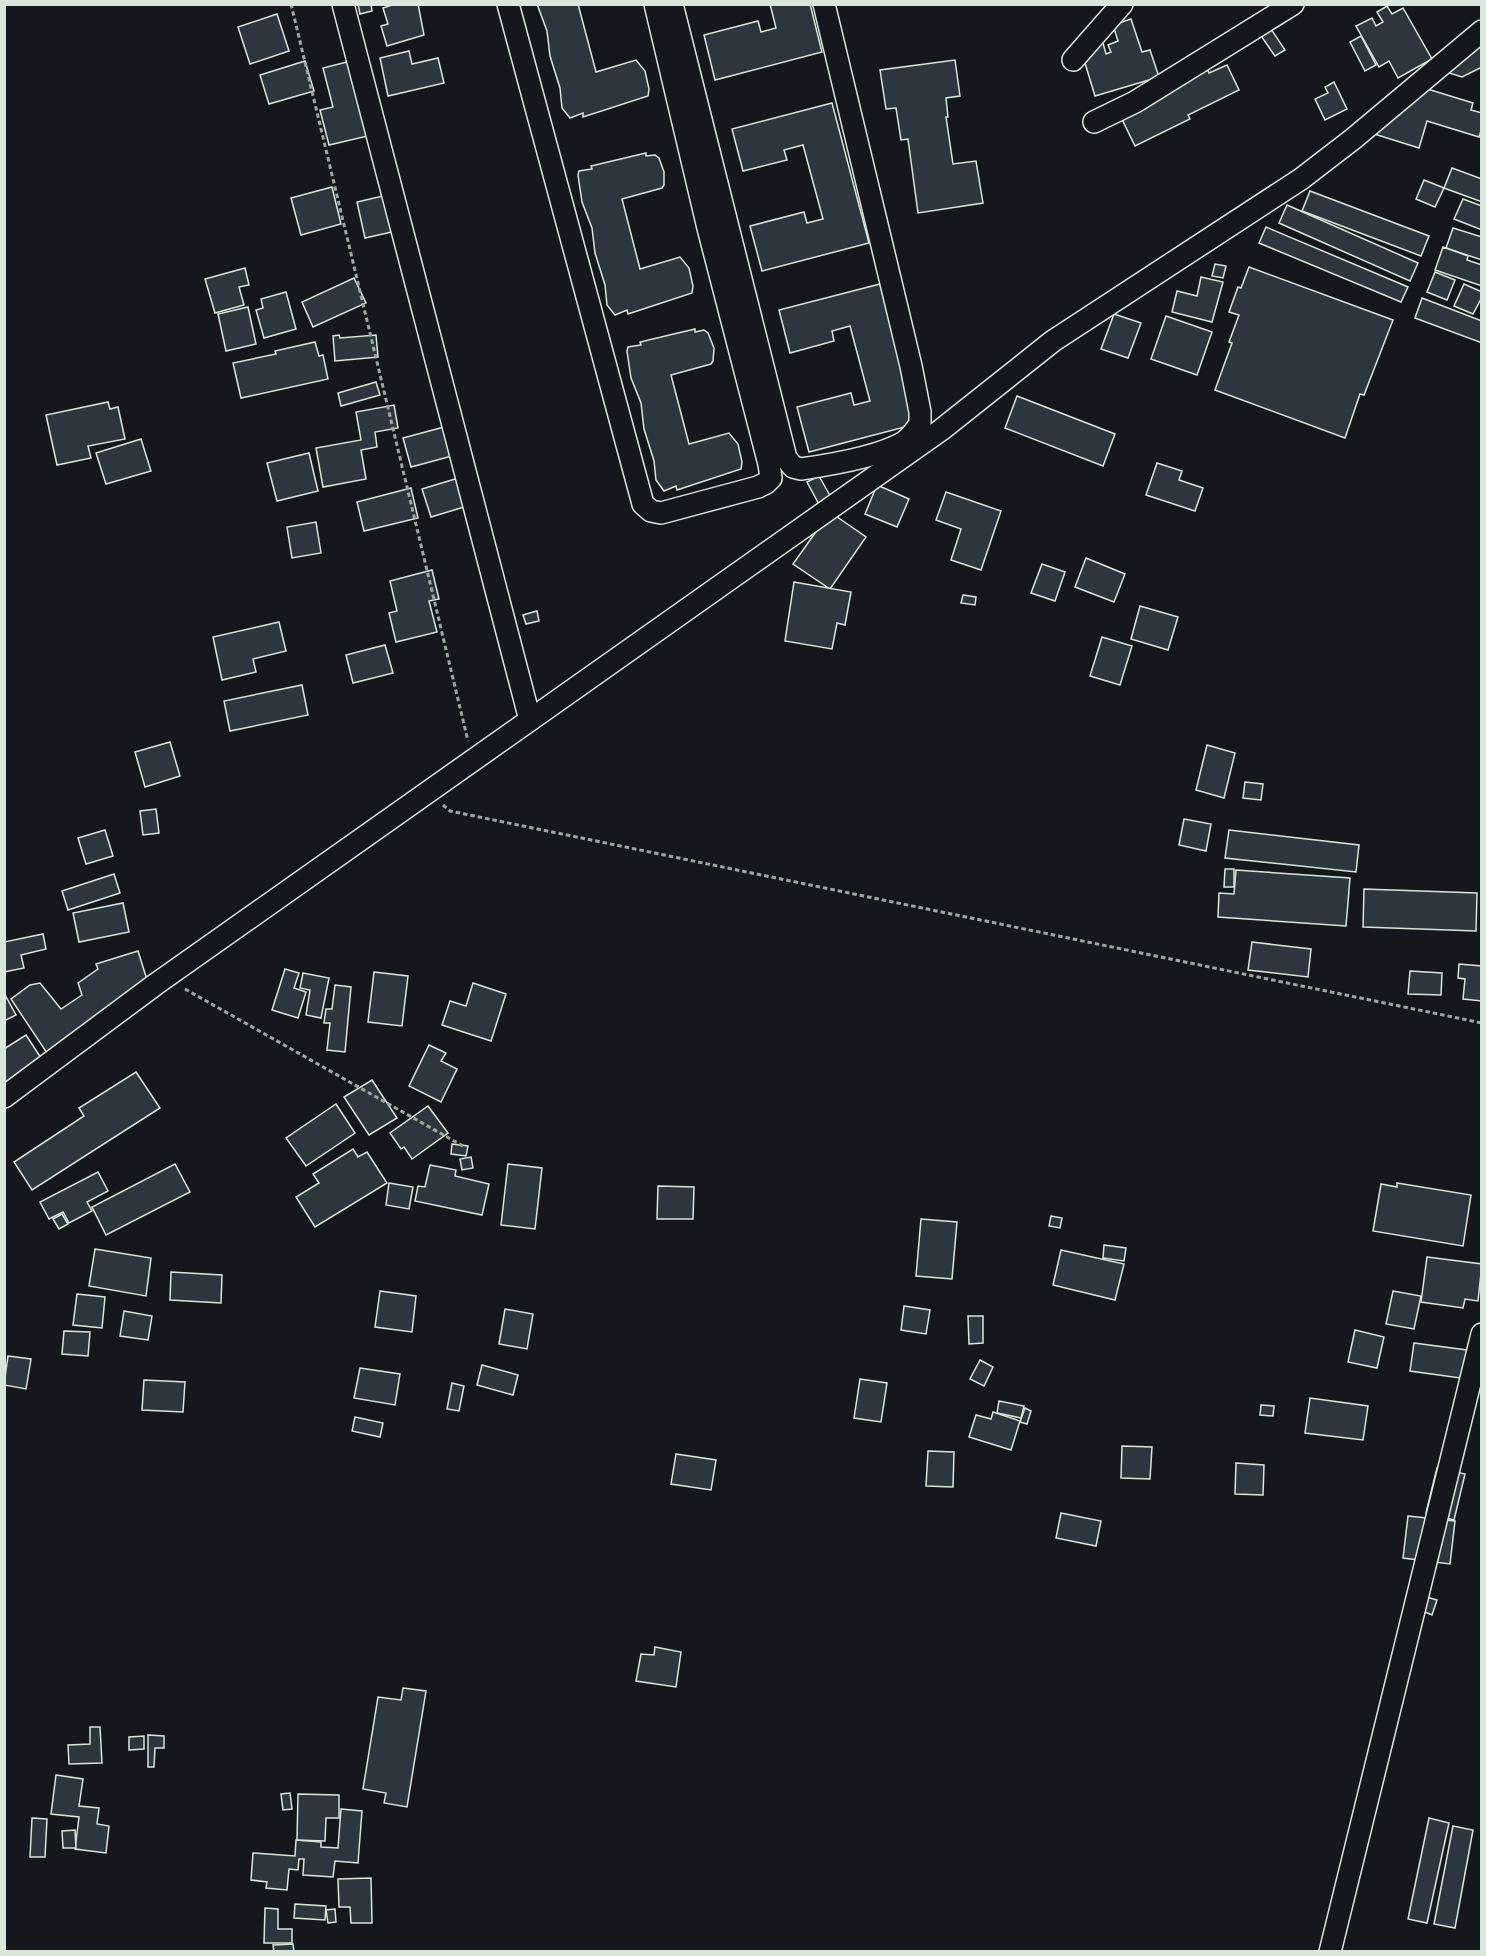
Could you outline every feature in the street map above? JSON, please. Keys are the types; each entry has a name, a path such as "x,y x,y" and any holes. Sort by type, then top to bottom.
{"street":[{"path":"343,4 530,720"},
{"path":"508,4 643,504 651,512 661,513 758,488 771,478 655,4"},
{"path":"672,4 786,458 793,467 801,469 867,455 892,447 909,438 920,424 920,412 911,366 824,4"},
{"path":"1073,60 1122,4"},
{"path":"1094,122 1135,102 1293,4"},
{"path":"4,1097 165,977 941,430 1053,341 1301,179 1353,139 1482,31"},
{"path":"1330,1952 1482,1334"}],"path":[{"path":"291,4 472,760"},
{"path":"429,792 450,811 1482,1023"},
{"path":"165,977 463,1146"}],"building":[{"path":"358,4 371,4 372,11 360,14"},
{"path":"395,4 418,4 424,35 387,46 381,26 388,24 383,8"},
{"path":"537,4 578,4 596,72 636,60 645,71 649,89 648,96 583,117 583,113 570,118 562,108 560,88 550,56 547,31"},
{"path":"770,4 810,4 822,52 715,80 704,35 758,21 761,32 776,28"},
{"path":"1387,6 1392,14 1403,8 1432,59 1398,78 1389,61 1379,67 1356,26 1372,18 1376,26 1383,22 1377,12"},
{"path":"277,14 289,51 250,64 238,27"},
{"path":"1131,19 1142,52 1150,50 1159,77 1095,96 1081,50 1103,43 1106,54 1111,52 1108,45 1118,41 1113,25"},
{"path":"1269,26 1285,50 1275,56 1259,33"},
{"path":"1361,36 1376,65 1365,71 1350,42"},
{"path":"1482,36 1482,67 1462,77 1443,71"},
{"path":"409,51 412,64 438,58 444,83 388,96 380,58"},
{"path":"367,57 372,135 329,145 320,110 333,107 323,68"},
{"path":"955,60 960,96 946,98 948,117 946,117 953,164 976,161 983,203 918,213 908,139 901,140 896,108 886,109 880,70"},
{"path":"305,61 314,91 269,104 260,75"},
{"path":"1227,65 1239,90 1188,115 1190,119 1135,146 1117,109 1206,66 1209,73"},
{"path":"1334,82 1347,109 1325,120 1315,99 1328,93 1325,87"},
{"path":"1405,82 1473,103 1471,110 1482,113 1482,128 1479,137 1427,121 1419,148 1371,133 1395,115"},
{"path":"832,103 869,243 762,271 750,226 804,212 807,223 823,219 803,145 784,150 787,160 743,171 732,129"},
{"path":"646,153 646,156 655,155 659,158 664,172 664,185 662,188 622,199 640,269 680,257 689,268 693,286 692,293 628,314 627,310 615,315 607,305 605,285 595,253 592,228 582,202 578,175 579,171 592,169 591,166"},
{"path":"1452,168 1482,179 1482,202 1444,188"},
{"path":"1424,180 1444,188 1435,207 1416,199"},
{"path":"332,187 341,224 301,235 291,198"},
{"path":"1310,191 1429,236 1421,256 1302,211"},
{"path":"396,193 405,229 365,238 357,202"},
{"path":"1463,199 1482,206 1482,230 1454,219"},
{"path":"1287,205 1418,263 1410,281 1279,223"},
{"path":"1266,227 1408,287 1401,302 1259,243"},
{"path":"1453,228 1482,237 1482,260 1446,248"},
{"path":"1443,247 1468,256 1467,260 1482,265 1482,286 1435,270"},
{"path":"1215,264 1226,266 1223,278 1212,276"},
{"path":"1249,267 1393,320 1364,395 1360,394 1345,438 1215,390 1232,343 1229,342 1239,315 1229,312 1238,287 1241,288"},
{"path":"245,268 249,285 239,287 244,305 215,313 205,279"},
{"path":"1435,272 1455,280 1447,300 1427,292"},
{"path":"1201,277 1223,282 1212,322 1172,312 1177,291 1197,296"},
{"path":"354,278 366,303 313,327 302,302"},
{"path":"880,284 916,424 809,452 797,407 851,393 854,405 870,401 850,326 832,331 834,341 790,353 779,310"},
{"path":"1464,284 1482,292 1482,297 1473,314 1454,306"},
{"path":"286,292 296,329 264,338 256,310 263,308 261,299"},
{"path":"1422,298 1482,321 1482,343 1415,318"},
{"path":"248,307 256,344 226,351 218,314"},
{"path":"1114,314 1141,323 1128,358 1101,349"},
{"path":"1166,316 1212,332 1197,375 1151,359"},
{"path":"695,329 695,332 704,330 708,333 714,348 713,361 711,364 671,375 689,444 729,433 738,444 742,462 741,469 677,490 676,486 664,491 656,480 654,461 644,429 641,403 631,378 627,351 628,347 641,345 640,342"},
{"path":"339,335 340,338 376,335 378,357 335,361 333,336"},
{"path":"315,342 319,356 323,355 328,379 241,398 233,363 276,354 275,351"},
{"path":"376,382 380,395 341,406 338,393"},
{"path":"1017,396 1115,434 1103,466 1005,428"},
{"path":"108,402 110,409 118,407 125,439 88,446 91,458 57,465 46,415"},
{"path":"394,405 398,428 375,432 377,447 361,450 366,479 323,487 316,448 361,440 356,412"},
{"path":"444,427 452,456 411,467 403,438"},
{"path":"141,439 151,471 106,484 96,453"},
{"path":"309,453 318,491 277,501 267,463"},
{"path":"1157,463 1182,471 1179,480 1203,488 1195,511 1146,495"},
{"path":"465,476 474,504 431,517 422,489"},
{"path":"819,476 833,501 821,508 807,482"},
{"path":"877,485 909,499 897,527 865,514"},
{"path":"411,488 418,518 364,531 357,502"},
{"path":"946,492 1001,511 981,570 951,560 961,529 936,520"},
{"path":"830,512 866,537 830,589 793,564"},
{"path":"316,522 321,553 292,558 287,527"},
{"path":"1086,558 1125,574 1114,602 1075,587"},
{"path":"1042,564 1065,572 1055,601 1031,593"},
{"path":"432,570 439,599 429,601 437,632 396,642 389,613 397,611 390,581"},
{"path":"794,582 851,592 845,625 837,623 832,649 785,641"},
{"path":"963,595 976,597 975,605 961,603"},
{"path":"1140,606 1178,617 1168,650 1131,639"},
{"path":"537,611 539,621 526,624 523,615"},
{"path":"279,622 286,651 253,659 256,672 222,680 213,637"},
{"path":"1102,637 1132,646 1120,685 1090,676"},
{"path":"385,645 393,673 353,683 346,655"},
{"path":"302,685 308,715 230,731 224,701"},
{"path":"170,742 180,776 145,787 135,752"},
{"path":"1207,745 1235,753 1224,798 1196,790"},
{"path":"1245,782 1263,784 1261,800 1243,798"},
{"path":"156,809 159,833 143,835 140,811"},
{"path":"1184,819 1211,824 1206,851 1179,845"},
{"path":"105,830 113,856 86,864 78,838"},
{"path":"1229,830 1359,845 1356,872 1225,858"},
{"path":"1225,869 1234,869 1234,887 1224,887"},
{"path":"1236,870 1350,878 1346,926 1218,917 1219,893 1234,894"},
{"path":"114,874 120,893 68,910 62,891"},
{"path":"1364,889 1477,893 1476,931 1363,927"},
{"path":"123,903 129,932 79,942 73,913"},
{"path":"43,934 46,949 21,955 24,968 4,972 4,942"},
{"path":"1252,942 1311,949 1308,977 1248,970"},
{"path":"138,951 148,983 49,1056 11,999 30,985 40,983 61,1009 82,995 78,983 98,969 96,964"},
{"path":"1459,964 1482,966 1482,1001 1463,999 1465,979 1458,978"},
{"path":"285,969 299,973 294,988 306,992 298,1018 272,1010"},
{"path":"1410,971 1442,973 1441,995 1408,994"},
{"path":"374,972 408,976 402,1026 368,1022"},
{"path":"303,973 329,978 321,1018 306,1015 310,990 300,988"},
{"path":"473,983 506,994 491,1041 442,1025 450,1001 466,1006"},
{"path":"335,985 351,987 345,1052 327,1050 330,1023 324,1023 326,1009 332,1009"},
{"path":"4,993 16,1015 4,1021"},
{"path":"26,1035 43,1061 8,1085 4,1079 4,1049"},
{"path":"429,1045 446,1053 441,1061 457,1069 441,1102 409,1086"},
{"path":"136,1072 160,1108 32,1190 14,1162 84,1116 79,1108"},
{"path":"372,1080 397,1118 369,1135 344,1097"},
{"path":"336,1104 355,1133 306,1166 286,1138"},
{"path":"428,1106 448,1133 412,1159 404,1147 401,1149 390,1133"},
{"path":"452,1144 468,1146 466,1156 451,1154"},
{"path":"353,1149 358,1157 367,1152 387,1183 315,1227 296,1197 319,1183 313,1174"},
{"path":"471,1157 473,1168 462,1170 460,1159"},
{"path":"175,1164 190,1192 106,1235 92,1207"},
{"path":"508,1164 542,1168 535,1229 501,1225"},
{"path":"430,1165 456,1170 455,1176 489,1184 482,1215 415,1201 418,1186 425,1187"},
{"path":"98,1172 108,1191 87,1202 92,1211 69,1223 63,1212 49,1219 40,1202"},
{"path":"389,1183 413,1187 409,1209 386,1205"},
{"path":"1397,1183 1471,1195 1463,1246 1373,1231 1381,1184 1397,1187"},
{"path":"658,1186 694,1187 693,1219 657,1219"},
{"path":"62,1214 68,1224 59,1229 53,1219"},
{"path":"1051,1216 1062,1218 1060,1228 1049,1226"},
{"path":"921,1219 957,1222 952,1279 916,1276"},
{"path":"1104,1245 1126,1248 1124,1261 1103,1258"},
{"path":"95,1249 151,1258 146,1296 89,1286"},
{"path":"1061,1250 1124,1264 1115,1300 1053,1285"},
{"path":"1427,1257 1482,1264 1478,1301 1465,1299 1463,1308 1421,1302"},
{"path":"171,1272 222,1275 221,1303 170,1300"},
{"path":"380,1291 416,1296 412,1332 375,1327"},
{"path":"1393,1291 1421,1296 1414,1329 1386,1324"},
{"path":"77,1294 105,1297 102,1328 73,1325"},
{"path":"904,1306 930,1310 926,1334 901,1330"},
{"path":"505,1309 533,1314 527,1349 499,1344"},
{"path":"124,1311 152,1316 148,1340 120,1336"},
{"path":"968,1316 983,1316 983,1343 969,1344"},
{"path":"1355,1330 1384,1337 1377,1368 1348,1362"},
{"path":"64,1331 90,1332 88,1356 62,1354"},
{"path":"1414,1343 1482,1352 1482,1381 1410,1371"},
{"path":"8,1356 31,1359 26,1389 4,1385"},
{"path":"980,1360 993,1367 984,1386 970,1379"},
{"path":"482,1365 518,1375 513,1395 477,1385"},
{"path":"360,1368 400,1374 395,1405 354,1398"},
{"path":"860,1379 887,1383 881,1422 854,1418"},
{"path":"144,1380 185,1382 183,1412 142,1410"},
{"path":"452,1383 464,1386 459,1411 447,1409"},
{"path":"1310,1398 1368,1406 1363,1440 1305,1433"},
{"path":"999,1401 1024,1406 1021,1418 997,1413"},
{"path":"1261,1405 1274,1406 1273,1416 1260,1415"},
{"path":"1025,1408 1031,1411 1027,1424 1020,1422"},
{"path":"993,1412 1020,1421 1011,1450 969,1437 976,1415 991,1419"},
{"path":"355,1417 383,1423 380,1437 352,1431"},
{"path":"1122,1446 1152,1447 1150,1479 1121,1478"},
{"path":"928,1451 954,1452 953,1487 926,1486"},
{"path":"676,1454 716,1460 711,1490 671,1484"},
{"path":"1236,1463 1264,1465 1263,1495 1235,1494"},
{"path":"1437,1468 1465,1474 1454,1520 1426,1513"},
{"path":"1061,1513 1101,1521 1096,1546 1056,1538"},
{"path":"1408,1516 1455,1521 1450,1564 1403,1558"},
{"path":"1420,1595 1437,1600 1432,1615 1425,1612 1419,1632"},
{"path":"655,1647 681,1652 676,1687 636,1681 641,1654 654,1655"},
{"path":"403,1688 426,1691 407,1807 384,1803 386,1793 363,1789 378,1697 401,1700"},
{"path":"90,1727 100,1727 102,1763 69,1764 68,1745 90,1744"},
{"path":"148,1735 164,1736 164,1748 155,1748 154,1767 148,1767"},
{"path":"144,1736 144,1749 129,1750 129,1737"},
{"path":"56,1775 83,1779 79,1806 99,1808 97,1824 109,1826 106,1853 75,1849 79,1817 51,1814"},
{"path":"290,1793 292,1809 283,1810 281,1794"},
{"path":"298,1794 339,1795 339,1818 326,1818 325,1841 297,1840"},
{"path":"341,1809 362,1811 358,1863 335,1861 333,1877 303,1875 304,1859 299,1859 298,1870 289,1869 287,1890 266,1888 267,1882 251,1880 253,1853 295,1856 296,1840 321,1842 321,1847 338,1848"},
{"path":"32,1818 47,1819 45,1857 30,1857"},
{"path":"1429,1818 1449,1823 1427,1923 1408,1919"},
{"path":"1453,1826 1473,1830 1455,1928 1434,1924"},
{"path":"75,1830 76,1848 63,1848 62,1831"},
{"path":"371,1878 372,1923 351,1923 350,1907 339,1907 338,1879"},
{"path":"295,1904 326,1906 325,1920 294,1918"},
{"path":"265,1908 278,1909 278,1929 292,1929 292,1943 264,1943"},
{"path":"335,1909 336,1922 328,1923 326,1910"},
{"path":"293,1944 294,1952 274,1952 273,1945"}]}
